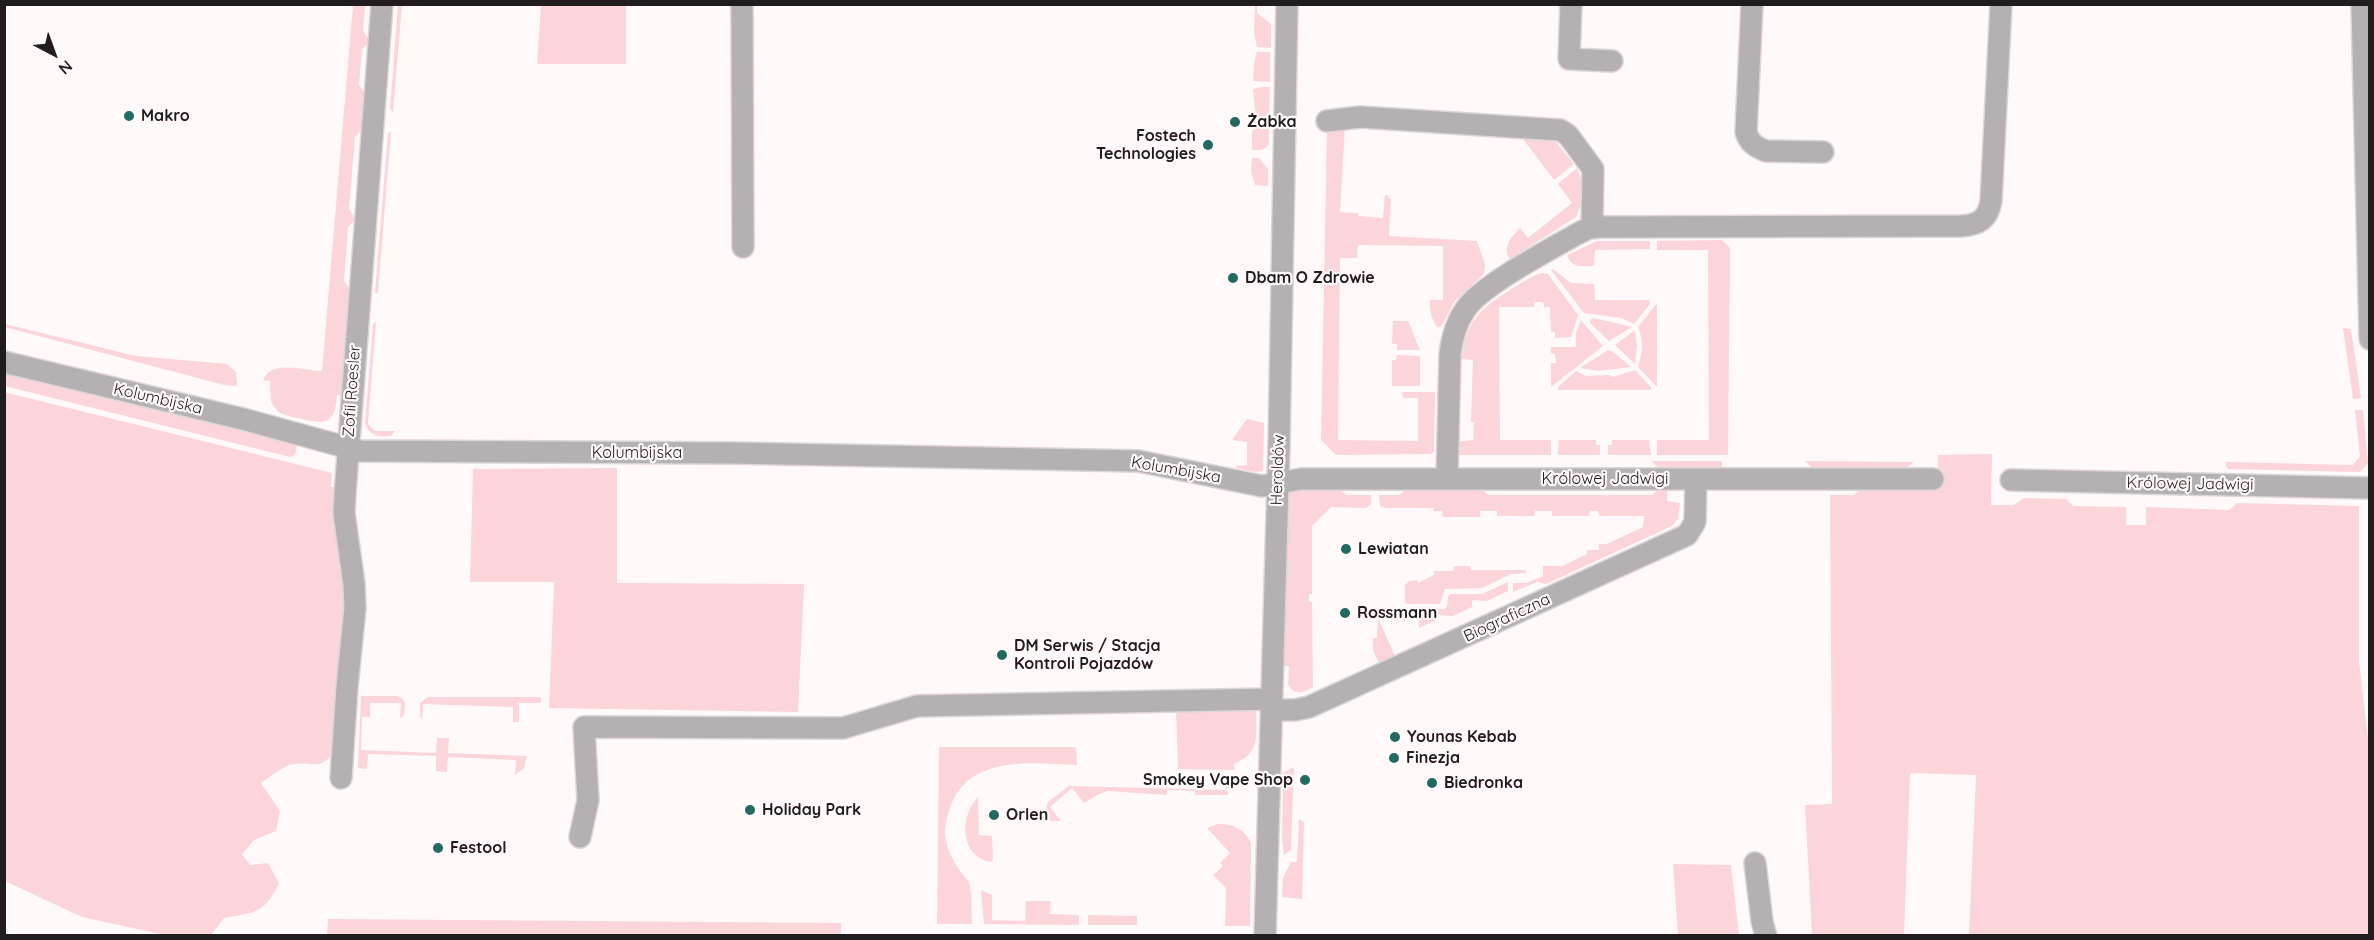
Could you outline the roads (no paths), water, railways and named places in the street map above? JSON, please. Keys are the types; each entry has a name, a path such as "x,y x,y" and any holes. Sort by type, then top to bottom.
{"street":[{"name":"Zofii Roesler","path":"341,778 355,608 344,513 382,4"},
{"path":"742,4 743,247"},
{"name":"Heroldów","path":"1265,936 1287,4"},
{"path":"1571,4 1569,59 1612,61"},
{"path":"1752,4 1747,137 1766,151 1823,152"},
{"path":"1447,478 1449,355 1453,336 1463,312 1488,288 1577,234 1592,228 1961,226 1978,223 1986,216 1991,201 2001,4"},
{"path":"2362,4 2369,334"},
{"path":"1327,121 1360,117 1560,130 1568,135 1593,169 1592,228"},
{"name":"Kolumbijska","path":"4,362 243,419 348,449 731,453 1138,461 1262,486 1277,483"},
{"name":"Królowej Jadwigi","path":"1277,483 1301,478 1933,478"},
{"name":"Biograficzna","path":"580,837 588,800 584,727 843,728 917,706 1271,705 1295,710 1309,706 1682,537 1691,531 1695,522 1696,479"},
{"name":"Królowej Jadwigi","path":"2011,480 2370,488"},
{"path":"1755,863 1766,936"}],"place":[{"name":"Makro","path":"129,116"},
{"name":"Żabka","path":"1235,122"},
{"name":"Fostech Technologies","path":"1208,145"},
{"name":"Dbam O Zdrowie","path":"1233,278"},
{"name":"Lewiatan","path":"1346,549"},
{"name":"Rossmann","path":"1345,613"},
{"name":"DM Serwis / Stacja Kontroli Pojazdów","path":"1002,655"},
{"name":"Younas Kebab","path":"1395,737"},
{"name":"Finezja","path":"1394,758"},
{"name":"Smokey Vape Shop","path":"1305,780"},
{"name":"Biedronka","path":"1432,783"},
{"name":"Holiday Park","path":"750,810"},
{"name":"Orlen","path":"994,815"},
{"name":"Festool","path":"438,848"}]}
